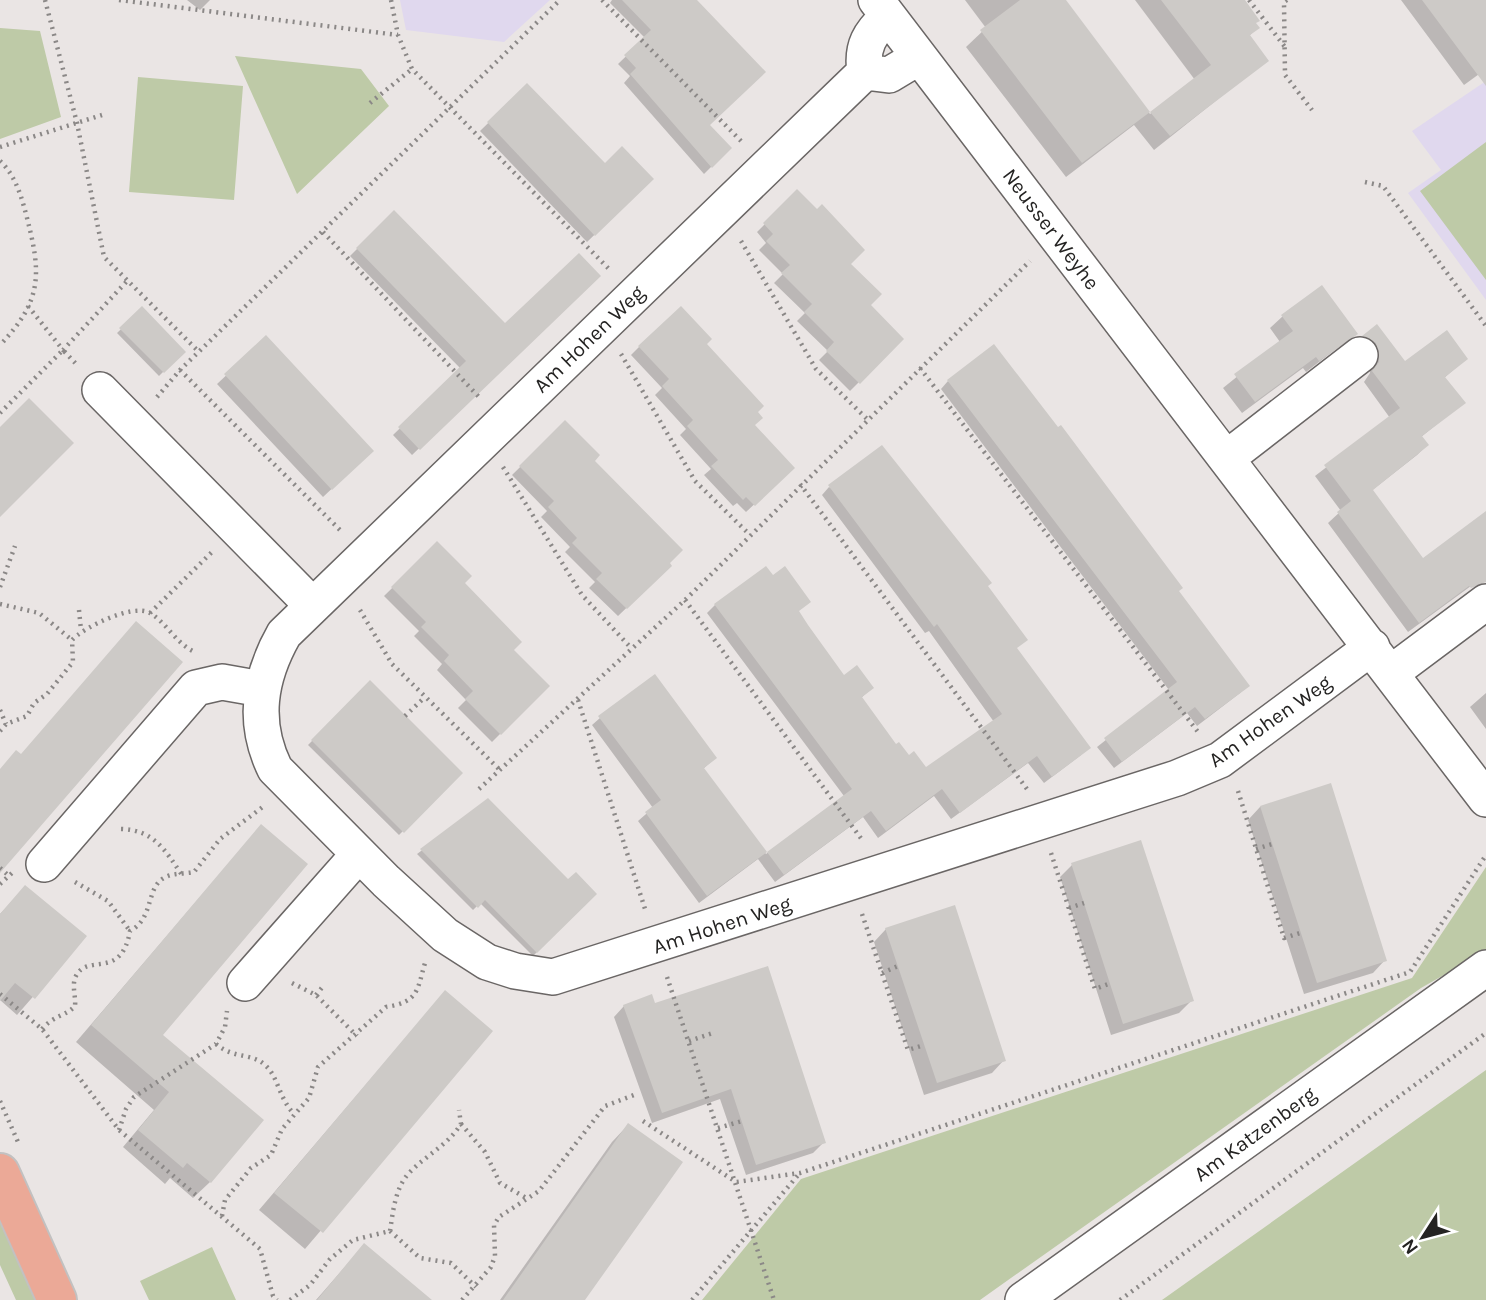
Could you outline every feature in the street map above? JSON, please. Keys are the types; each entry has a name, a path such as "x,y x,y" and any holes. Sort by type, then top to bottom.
{"main road":[{"path":"0,1173 57,1300"}],"street":[{"name":"Neusser Weyhe","path":"882,8 1486,799"},
{"path":"882,8 865,47 865,72 889,75 919,57"},
{"name":"Am Hohen Weg","path":"865,72 284,634 270,660 259,709 266,751 275,769 359,854 445,935 487,962 515,971 553,977 1041,823 1220,760 1382,660"},
{"path":"1227,458 1360,355"},
{"path":"100,390 312,605"},
{"path":"1382,660 1486,602"},
{"path":"58,871 196,688 222,681 262,689"},
{"path":"245,983 359,854"},
{"name":"Am Katzenberg","path":"1023,1300 1486,968"}],"path":[{"path":"45,0 76,123 104,257 199,352"},
{"path":"119,0 398,36"},
{"path":"391,0 398,36 412,69 635,296"},
{"path":"133,425 180,370 560,0"},
{"path":"602,0 767,168"},
{"path":"1249,0 1285,47"},
{"path":"1284,1 1285,75 1312,110"},
{"path":"370,103 412,69"},
{"path":"0,147 102,115"},
{"path":"0,161 10,170 16,185 36,251 38,276 28,306 0,345"},
{"path":"1365,182 1383,186 1486,326"},
{"path":"723,210 816,369 867,419"},
{"path":"323,232 494,430 582,595 632,649"},
{"path":"479,789 685,600 800,484 1056,236"},
{"path":"0,412 128,281"},
{"path":"28,306 100,390"},
{"path":"604,324 695,481 750,535"},
{"path":"920,368 1235,782 1284,938 1300,933"},
{"path":"180,370 352,566 392,664 501,771"},
{"path":"800,484 1030,793 1095,989 1111,983"},
{"path":"149,613 236,528"},
{"path":"0,587 15,546"},
{"path":"685,600 885,872"},
{"path":"0,604 40,613 72,640"},
{"path":"79,610 81,629"},
{"path":"0,731 6,724 27,716 34,703 47,694 73,662 72,640 81,629 133,611 149,613 187,648 204,656"},
{"path":"405,716 425,697"},
{"path":"578,700 656,946 774,1300"},
{"path":"0,710 6,724"},
{"path":"42,1029 51,1018 70,1013 75,1006 75,979 81,971 111,963 120,957 127,946 130,931 146,918 156,886 165,877 194,872 220,839 258,813 287,782"},
{"path":"150,835 156,828"},
{"path":"1256,849 1272,844"},
{"path":"643,1121 736,1182 800,1173 1410,972 1486,855"},
{"path":"0,868 8,875"},
{"path":"58,871 108,901 130,931"},
{"path":"852,883 908,1050 924,1045"},
{"path":"1069,908 1084,903"},
{"path":"222,1216 225,1200 251,1168 271,1155 275,1139 309,1098 318,1067 328,1055 357,1036 386,1007 399,1005 413,997 420,987 429,955 445,935"},
{"path":"882,973 898,966"},
{"path":"119,1130 126,1109 134,1097 216,1044 225,1027 232,999 245,983 257,974 265,973 316,995 357,1036"},
{"path":"316,995 324,985"},
{"path":"0,994 42,1029 119,1130 260,1249 273,1296 277,1300"},
{"path":"689,1041 712,1033"},
{"path":"1121,1300 1486,1033"},
{"path":"216,1044 228,1054 254,1058 267,1067 281,1100 294,1114"},
{"path":"462,1300 491,1267 495,1256 494,1225 499,1217 539,1191 605,1106 634,1095"},
{"path":"459,1110 461,1124 485,1152 500,1183 527,1199"},
{"path":"718,1128 741,1121"},
{"path":"390,1231 393,1210 408,1174 443,1147 461,1124"},
{"path":"692,1300 749,1229 800,1173"},
{"path":"390,1231 420,1258 451,1263 476,1287"},
{"path":"290,1300 310,1285 330,1259 353,1240 390,1231"}],"shaded area":[{"path":"400,0 550,0 504,42 406,30"},
{"path":"1486,81 1486,300 1408,193 1441,170 1412,131"}],"green space":[{"path":"0,28 40,31 61,117 0,139"},
{"path":"235,56 361,69 389,106 297,194"},
{"path":"138,77 243,86 234,200 129,192"},
{"path":"1486,142 1486,280 1420,191"},
{"path":"1486,867 1486,951 1421,988 980,1300 702,1300 801,1179 1412,978"},
{"path":"1486,1070 1486,1300 1162,1300"},
{"path":"0,1216 38,1300 16,1300 0,1265"},
{"path":"212,1247 236,1300 149,1300 140,1281"}],"building":[{"path":"622,0 697,0 766,72 710,125 732,148 712,168 630,74 636,68 624,55 651,30"},
{"path":"1020,0 1066,0 1150,112 1082,163 980,30"},
{"path":"1161,0 1245,0 1260,21 1256,23 1260,28 1250,35 1269,61 1170,136 1150,112 1211,65"},
{"path":"1422,0 1486,0 1486,86"},
{"path":"527,83 605,163 622,146 654,179 595,236 487,122"},
{"path":"797,189 817,209 822,204 865,250 851,264 882,294 871,305 904,339 860,384 826,351 834,342 804,312 812,304 781,273 790,265 766,241 773,234 763,223"},
{"path":"394,210 505,323 579,253 601,276 420,450 398,427 466,361 356,248"},
{"path":"1322,285 1358,334 1319,361 1316,357 1255,402 1234,374 1293,331 1281,315"},
{"path":"142,306 186,352 164,373 119,328"},
{"path":"681,306 712,339 707,344 764,406 758,412 763,418 755,425 795,468 755,506 746,497 743,500 711,466 718,460 687,426 693,420 662,386 669,379 638,346"},
{"path":"1377,324 1405,361 1447,330 1468,359 1445,377 1466,403 1422,436 1429,445 1373,490 1423,558 1486,511 1486,582 1471,588 1469,586 1419,623 1337,512 1351,501 1324,465 1400,408 1372,371 1379,362 1376,343 1362,336"},
{"path":"266,335 374,451 332,490 224,374"},
{"path":"994,344 1058,427 1061,425 1183,588 1179,591 1250,686 1205,719 1195,707 1122,762 1104,738 1177,682 947,380"},
{"path":"29,398 74,443 0,517 0,427"},
{"path":"565,420 600,455 595,461 683,550 670,563 672,566 627,609 596,579 602,573 572,543 577,538 548,507 554,501 519,466"},
{"path":"882,445 992,583 988,586 1028,640 1017,648 1091,748 1052,777 1037,756 960,813 942,789 886,831 871,811 784,875 767,852 852,789 714,604 766,566 773,575 785,566 811,602 799,611 808,625 844,675 857,665 874,688 862,697 896,744 899,742 909,755 914,751 926,767 1002,714 937,624 934,627 828,485"},
{"path":"437,541 472,576 465,583 522,642 514,650 550,686 501,735 465,699 473,691 444,661 449,655 421,627 426,622 391,587"},
{"path":"136,621 183,662 0,873 0,769 16,750 21,754"},
{"path":"655,674 717,758 704,768 767,852 707,896 645,812 661,800 598,716"},
{"path":"370,680 463,773 404,833 311,740"},
{"path":"1331,783 1387,961 1317,983 1260,806"},
{"path":"488,798 568,879 576,872 597,894 537,953 485,900 478,908 420,849"},
{"path":"261,824 308,864 163,1035 264,1120 211,1183 187,1163 183,1168 138,1130 169,1092 91,1025"},
{"path":"1141,840 1194,1001 1123,1024 1071,863"},
{"path":"25,885 87,936 35,999 15,983 0,1001 0,914"},
{"path":"955,905 1006,1061 937,1083 885,928"},
{"path":"768,966 826,1143 756,1165 731,1089 662,1113 623,1005 652,994 655,1003"},
{"path":"445,990 493,1031 323,1233 274,1193"},
{"path":"628,1123 683,1162 585,1300 503,1300"},
{"path":"364,1243 432,1300 317,1300"}]}
